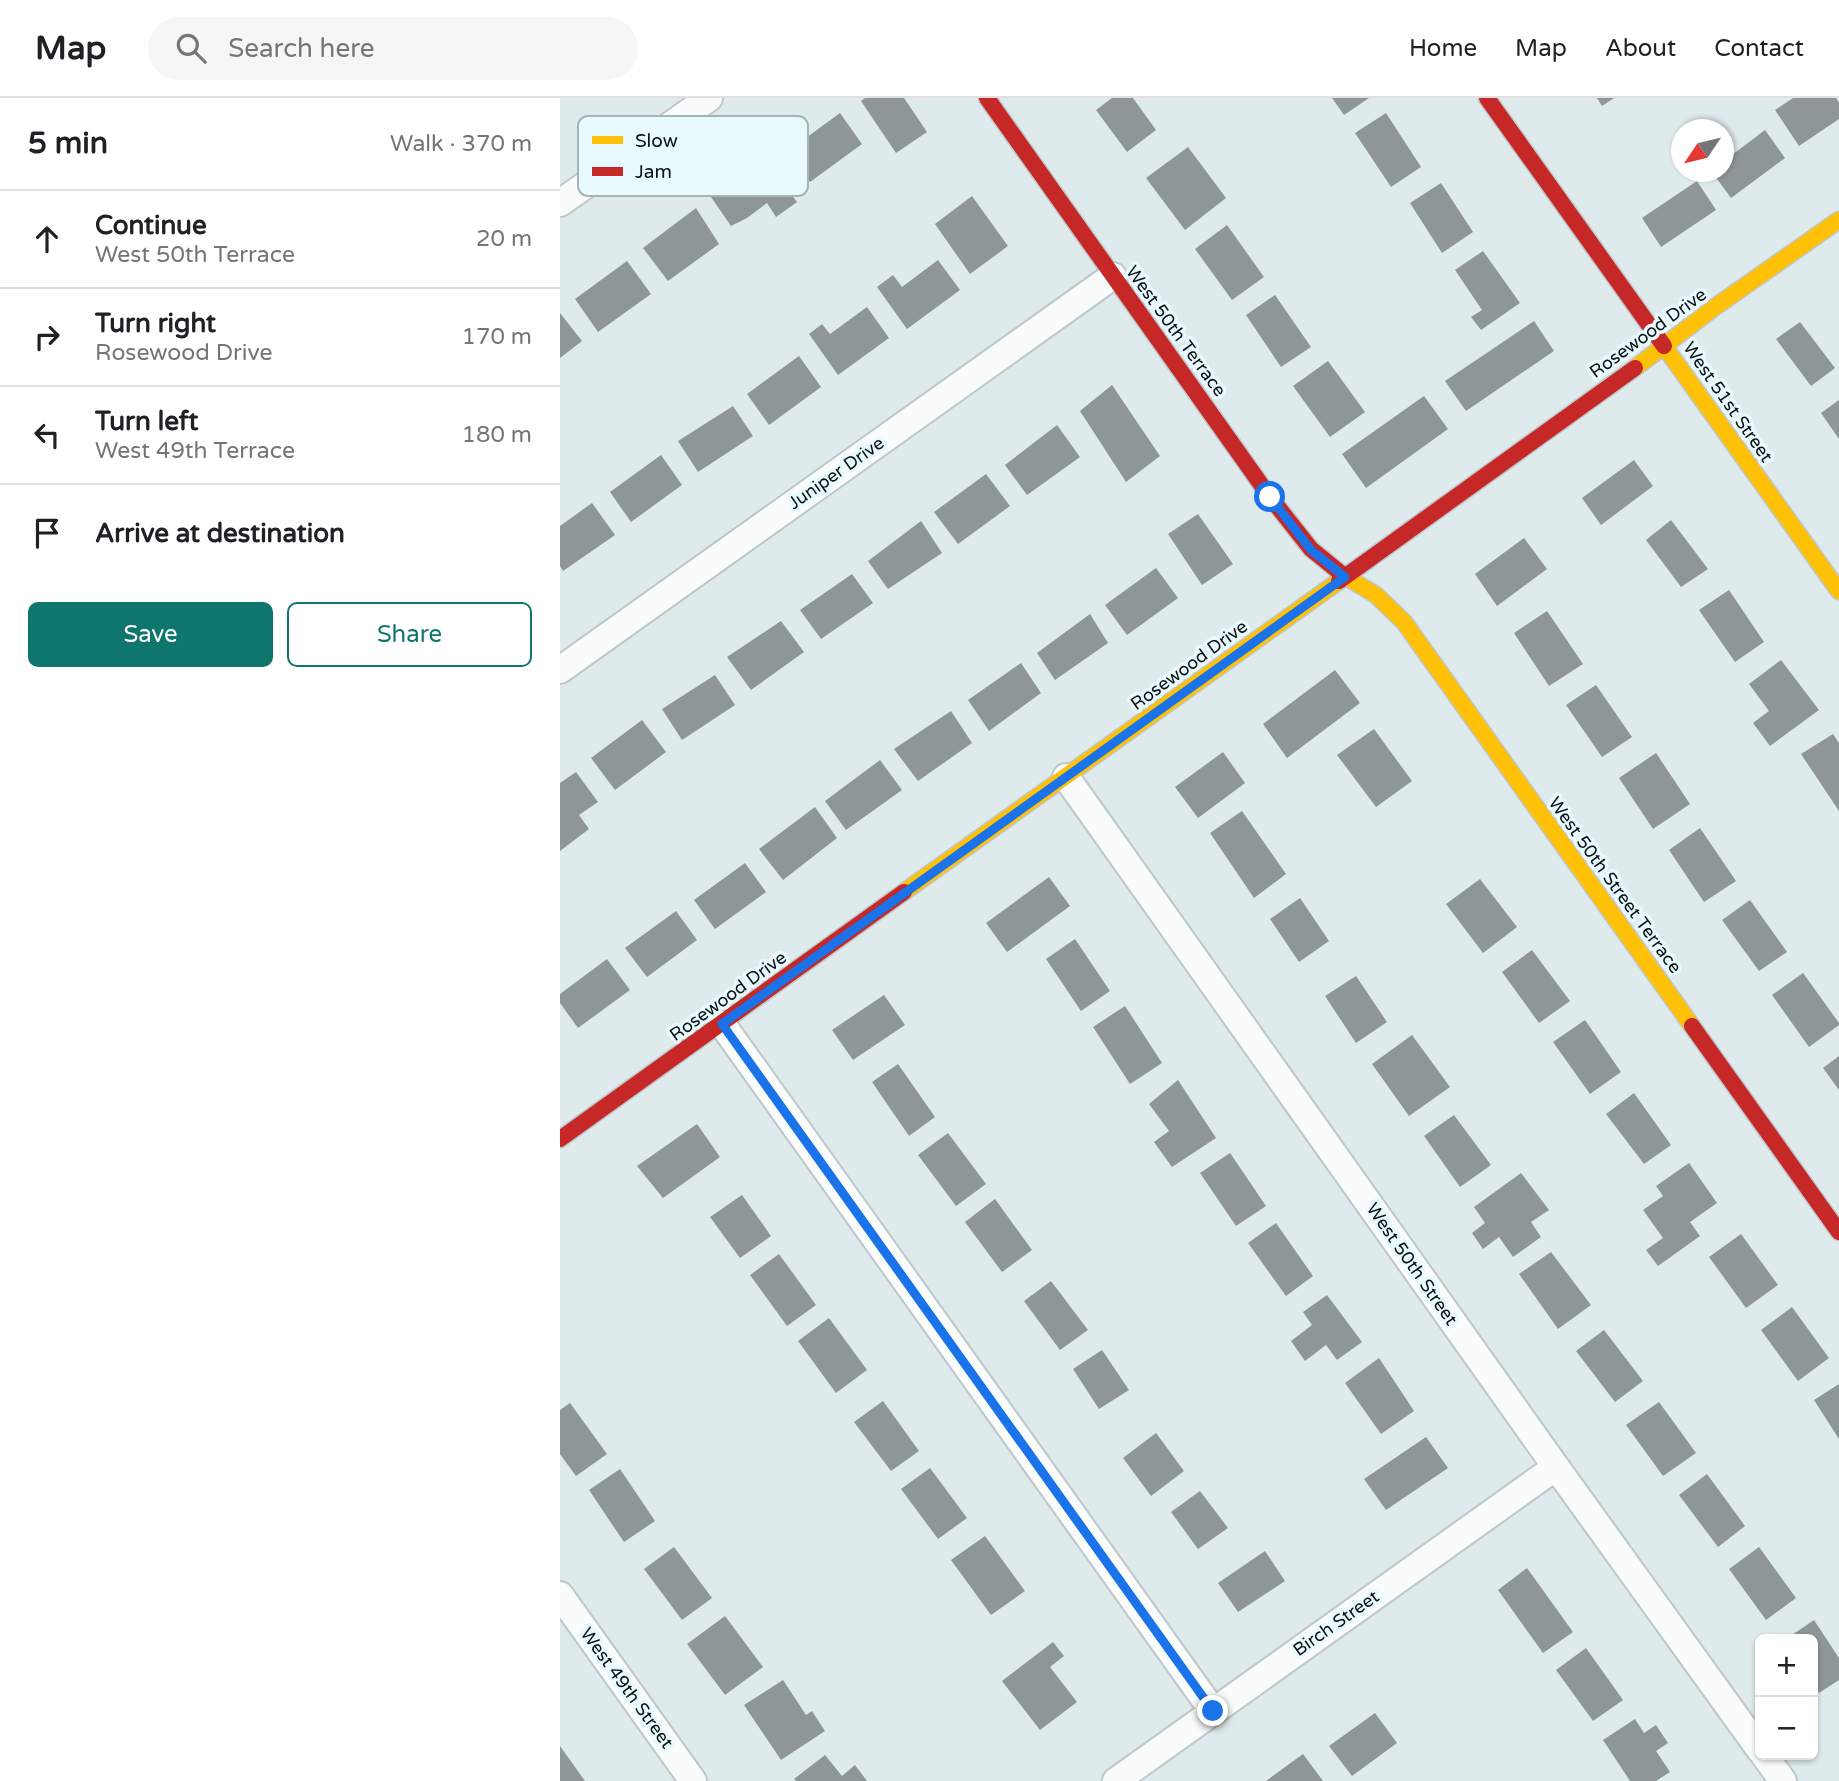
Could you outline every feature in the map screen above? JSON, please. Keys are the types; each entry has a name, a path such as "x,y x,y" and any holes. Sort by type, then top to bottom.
{"street":[{"path":"683,116 709,98"},
{"name":"West 50th Terrace","path":"987,98 1311,550 1345,577"},
{"name":"West 51st Street","path":"1487,98 1839,591"},
{"path":"560,203 578,190"},
{"name":"Rosewood Drive","path":"560,1139 1839,220"},
{"name":"Juniper Drive","path":"560,670 1113,276"},
{"name":"West 50th Street Terrace","path":"1345,577 1376,595 1404,622 1839,1232"},
{"name":"West 50th Street","path":"1066,777 1755,1743"},
{"path":"722,1024 1213,1711"},
{"name":"Birch Street","path":"1116,1781 1556,1467"},
{"name":"West 49th Street","path":"560,1595 693,1781"},
{"path":"1768,1760 1783,1781"}],"building":[{"path":"865,98 904,98 927,132 896,153 861,101"},
{"path":"1112,98 1133,98 1156,130 1127,152 1096,110"},
{"path":"1332,98 1369,98 1344,115"},
{"path":"1597,98 1614,98 1602,106"},
{"path":"1793,98 1836,98 1839,103 1839,119 1799,146 1775,110"},
{"path":"840,113 862,144 810,182 808,136"},
{"path":"1386,113 1421,167 1391,187 1355,133"},
{"path":"1765,130 1785,158 1731,198 1719,182 1734,182 1734,153"},
{"path":"1188,147 1226,198 1185,230 1146,178"},
{"path":"1696,182 1716,210 1661,247 1642,218"},
{"path":"1441,183 1473,232 1442,253 1410,203"},
{"path":"792,196 797,202 776,217 767,203 731,226 711,197"},
{"path":"972,196 1008,246 970,274 935,224"},
{"path":"696,208 719,244 668,281 643,248"},
{"path":"1227,225 1264,277 1232,300 1195,249"},
{"path":"1483,251 1520,303 1481,330 1471,317 1482,310 1455,270"},
{"path":"938,260 960,290 907,329 877,287 893,275 902,287"},
{"path":"627,261 651,294 598,332 575,299"},
{"path":"1275,295 1311,347 1281,367 1246,315"},
{"path":"867,307 889,338 838,375 809,334 822,324 830,334"},
{"path":"560,313 582,341 560,358"},
{"path":"1534,321 1554,351 1466,411 1445,381"},
{"path":"1800,322 1835,368 1811,386 1776,339"},
{"path":"799,356 821,387 769,425 747,394"},
{"path":"1328,361 1365,412 1330,437 1293,386"},
{"path":"1112,385 1160,456 1126,482 1080,411"},
{"path":"1424,396 1448,429 1366,488 1342,454"},
{"path":"1839,400 1839,439 1821,413"},
{"path":"733,406 753,436 698,472 678,441"},
{"path":"1057,425 1080,457 1027,495 1005,465"},
{"path":"661,455 682,485 631,522 610,492"},
{"path":"1634,460 1653,486 1601,525 1582,498"},
{"path":"986,474 1010,506 958,544 934,512"},
{"path":"592,503 615,535 563,571 560,566 560,526"},
{"path":"1198,514 1233,564 1202,585 1168,534"},
{"path":"1671,520 1708,569 1681,587 1646,540"},
{"path":"921,521 942,553 888,589 868,561"},
{"path":"1524,538 1547,569 1497,606 1475,574"},
{"path":"1156,568 1178,598 1127,635 1105,605"},
{"path":"852,574 873,603 821,639 800,610"},
{"path":"1729,590 1764,642 1735,662 1699,610"},
{"path":"1547,611 1583,664 1549,686 1514,633"},
{"path":"1090,614 1108,643 1055,680 1037,653"},
{"path":"781,621 804,652 751,690 727,657"},
{"path":"1781,660 1819,710 1770,746 1753,723 1769,711 1749,684"},
{"path":"1021,663 1041,693 989,731 968,700"},
{"path":"1335,670 1360,703 1287,758 1263,724"},
{"path":"715,675 735,705 682,740 662,709"},
{"path":"1596,685 1632,737 1602,757 1566,705"},
{"path":"951,711 972,743 918,781 894,749"},
{"path":"642,720 666,752 615,790 591,758"},
{"path":"1374,729 1412,781 1376,807 1337,755"},
{"path":"1833,734 1839,743 1839,811 1801,754"},
{"path":"1223,752 1245,783 1198,818 1175,787"},
{"path":"1656,753 1690,804 1653,829 1619,778"},
{"path":"880,760 902,790 846,830 825,801"},
{"path":"576,772 598,802 579,815 589,829 560,851 560,783"},
{"path":"815,807 837,838 783,880 759,849"},
{"path":"1242,811 1286,874 1254,898 1210,833"},
{"path":"1700,828 1736,881 1704,902 1669,850"},
{"path":"745,863 766,892 715,929 694,900"},
{"path":"1049,877 1070,906 1007,952 986,923"},
{"path":"1480,879 1517,927 1483,953 1446,904"},
{"path":"1300,898 1329,941 1299,962 1270,919"},
{"path":"1750,900 1787,952 1759,971 1722,920"},
{"path":"676,911 697,940 647,977 625,948"},
{"path":"1075,939 1110,991 1081,1011 1046,959"},
{"path":"1532,950 1570,1001 1539,1023 1502,972"},
{"path":"607,959 630,990 578,1028 560,1003 560,994"},
{"path":"1803,973 1839,1023 1809,1047 1772,995"},
{"path":"1356,976 1387,1022 1356,1043 1325,996"},
{"path":"884,995 905,1025 853,1060 832,1030"},
{"path":"1125,1006 1162,1063 1130,1084 1093,1027"},
{"path":"1585,1020 1621,1072 1590,1094 1553,1042"},
{"path":"1412,1035 1450,1087 1409,1116 1372,1064"},
{"path":"1839,1056 1839,1090 1823,1068"},
{"path":"898,1064 935,1117 909,1136 872,1082"},
{"path":"1178,1080 1216,1138 1172,1167 1154,1142 1169,1131 1149,1104"},
{"path":"1634,1093 1671,1145 1644,1164 1606,1114"},
{"path":"1454,1115 1491,1165 1460,1187 1424,1136"},
{"path":"697,1124 720,1157 663,1198 637,1166"},
{"path":"948,1133 986,1184 956,1206 918,1155"},
{"path":"1230,1153 1266,1206 1236,1226 1200,1173"},
{"path":"1689,1163 1717,1203 1690,1222 1700,1236 1658,1266 1646,1250 1663,1238 1643,1210 1663,1196 1656,1186"},
{"path":"1521,1173 1549,1210 1531,1222 1541,1237 1513,1257 1499,1237 1483,1249 1472,1233 1485,1223 1474,1207"},
{"path":"742,1195 771,1236 740,1258 710,1217"},
{"path":"995,1199 1032,1250 1002,1272 965,1222"},
{"path":"1276,1223 1313,1276 1286,1296 1248,1243"},
{"path":"1741,1234 1778,1285 1746,1308 1709,1257"},
{"path":"1551,1252 1591,1305 1558,1329 1519,1274"},
{"path":"779,1254 816,1305 787,1326 750,1275"},
{"path":"1051,1281 1088,1330 1060,1350 1024,1301"},
{"path":"1327,1295 1362,1342 1337,1360 1326,1345 1305,1361 1291,1341 1312,1325 1303,1312"},
{"path":"1792,1307 1829,1358 1798,1381 1761,1330"},
{"path":"829,1318 867,1370 836,1393 798,1341"},
{"path":"1604,1330 1643,1381 1615,1402 1576,1351"},
{"path":"1102,1350 1129,1390 1099,1409 1073,1369"},
{"path":"1379,1358 1414,1411 1381,1434 1345,1383"},
{"path":"1839,1384 1839,1439 1814,1400"},
{"path":"883,1401 919,1451 891,1471 854,1422"},
{"path":"1659,1402 1696,1453 1663,1476 1626,1425"},
{"path":"570,1403 607,1454 576,1476 560,1454 560,1410"},
{"path":"1156,1433 1184,1471 1151,1496 1123,1458"},
{"path":"1426,1437 1448,1468 1386,1510 1364,1479"},
{"path":"930,1468 967,1518 938,1539 901,1489"},
{"path":"620,1469 655,1521 624,1542 589,1490"},
{"path":"1707,1474 1745,1526 1718,1547 1679,1495"},
{"path":"1200,1491 1228,1528 1198,1549 1171,1512"},
{"path":"985,1536 1025,1591 991,1615 951,1560"},
{"path":"674,1547 712,1598 682,1620 644,1569"},
{"path":"1759,1547 1796,1598 1766,1620 1729,1569"},
{"path":"1265,1551 1285,1581 1238,1612 1218,1583"},
{"path":"1527,1568 1573,1632 1543,1653 1498,1590"},
{"path":"725,1616 763,1667 725,1695 687,1644"},
{"path":"1814,1620 1839,1658 1839,1680 1819,1693 1818,1634 1793,1634"},
{"path":"1053,1642 1064,1656 1050,1667 1077,1702 1040,1730 1002,1681"},
{"path":"1586,1648 1623,1700 1593,1721 1556,1670"},
{"path":"783,1680 806,1715 812,1711 825,1731 781,1760 744,1705"},
{"path":"1375,1713 1397,1743 1352,1776 1329,1746"},
{"path":"1635,1719 1644,1733 1656,1725 1668,1743 1656,1751 1670,1772 1656,1781 1630,1781 1603,1740"},
{"path":"560,1746 585,1781 560,1781"},
{"path":"1303,1754 1323,1781 1266,1781"},
{"path":"825,1755 842,1776 855,1765 867,1781 794,1779"}],"traffic: slow":[{"path":"1635,368 1715,307 1839,220"},
{"path":"1664,346 1839,591"},
{"path":"1343,575 1376,595 1404,622 1692,1026"},
{"path":"904,892 1339,581"}],"traffic: jam":[{"path":"987,98 1270,497 1311,549 1343,575"},
{"path":"1487,98 1664,346"},
{"path":"1339,581 1635,368"},
{"path":"560,1139 904,892"},
{"path":"1692,1026 1839,1232"}],"route":[{"path":"1213,1711 722,1024 1345,577 1311,550 1270,497"}]}
